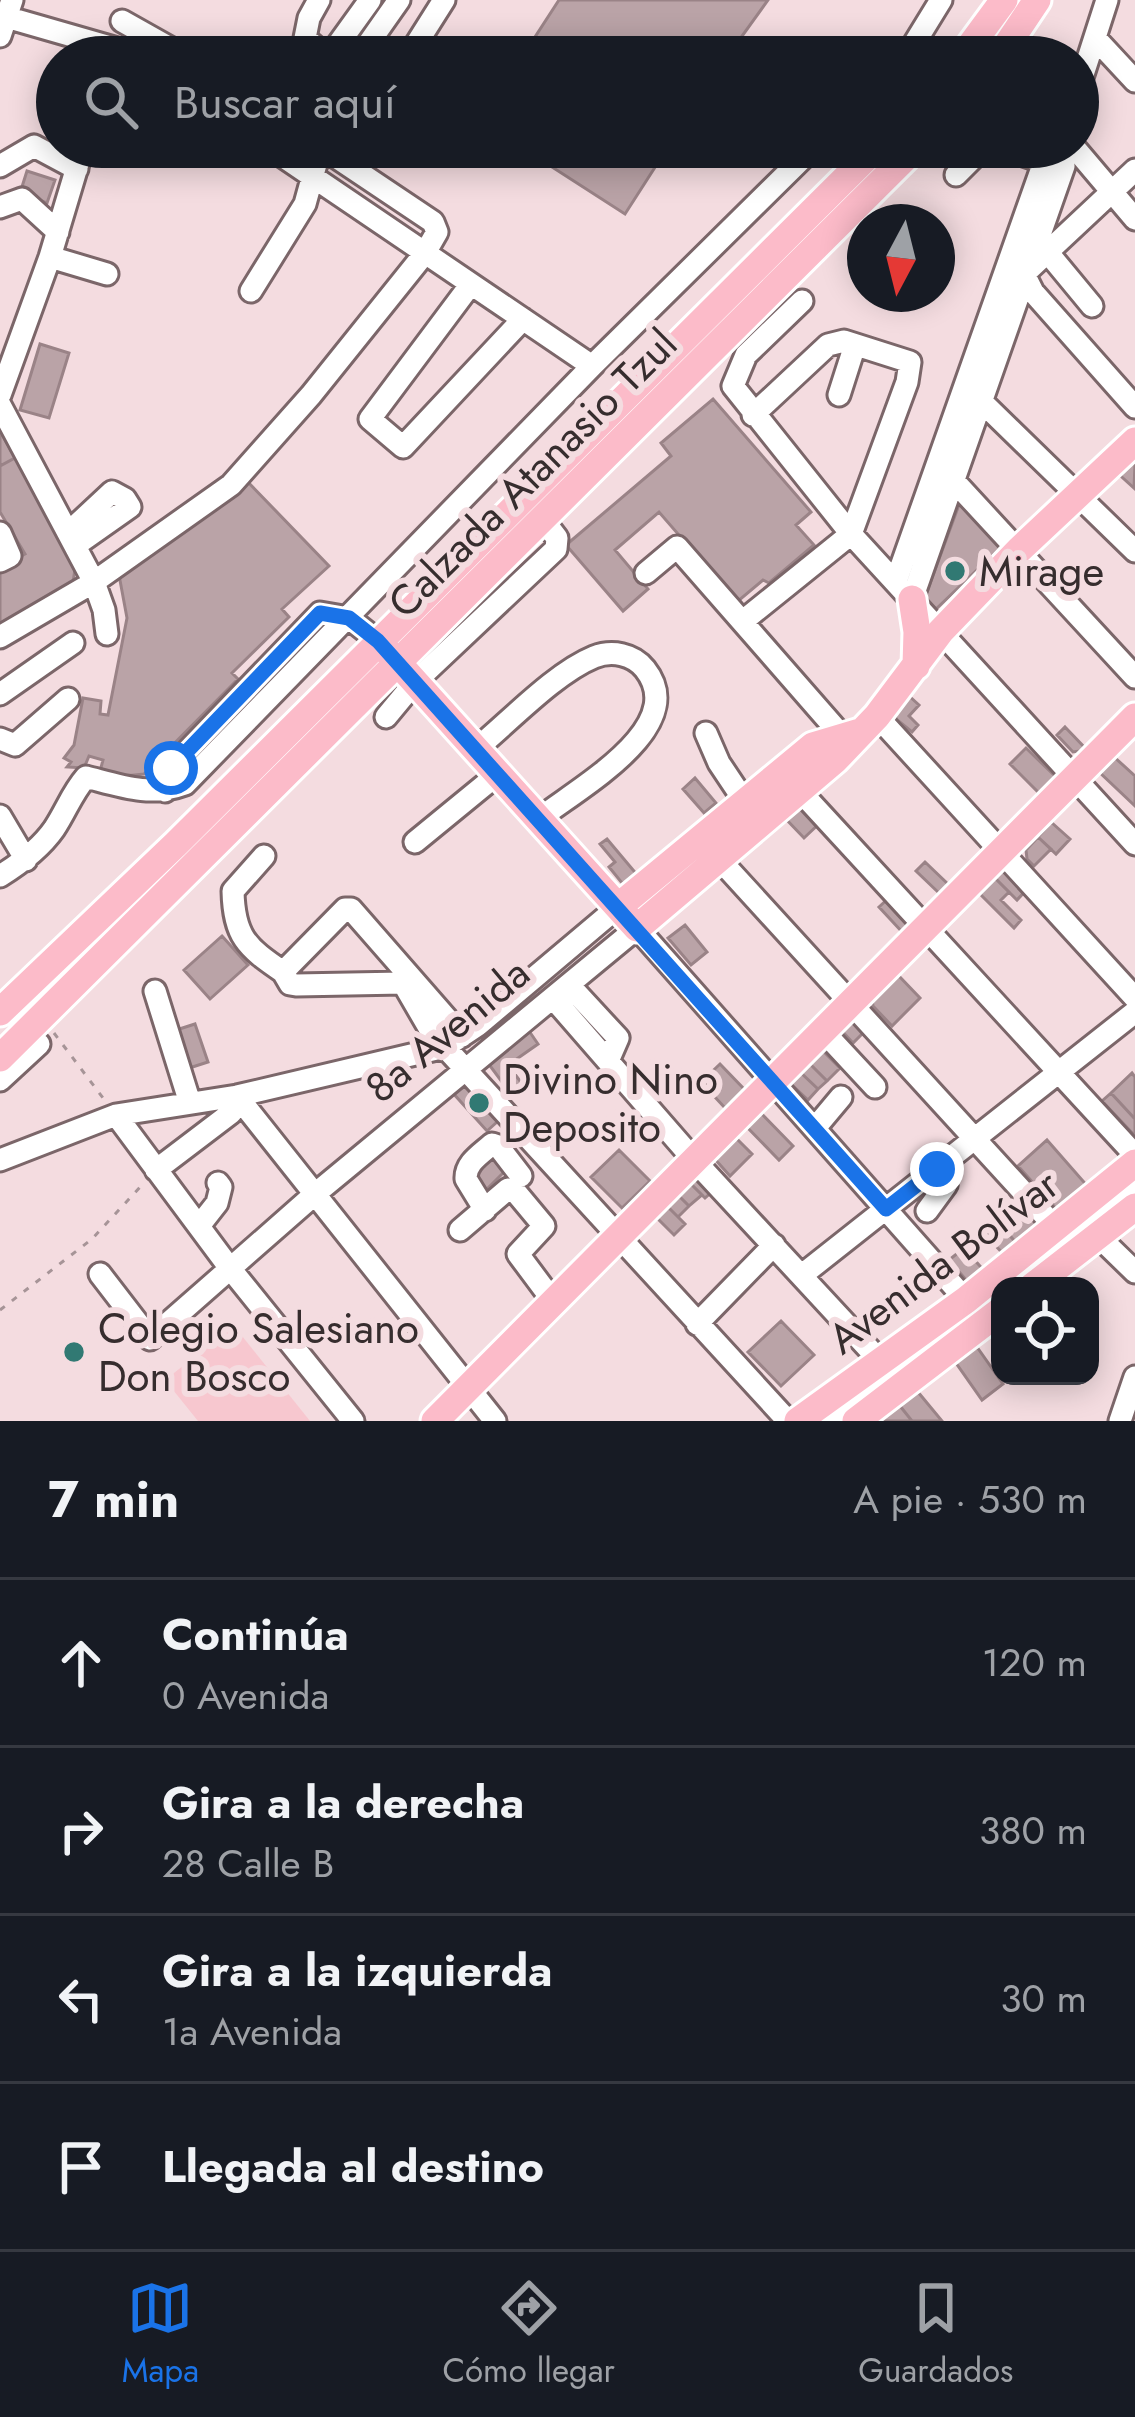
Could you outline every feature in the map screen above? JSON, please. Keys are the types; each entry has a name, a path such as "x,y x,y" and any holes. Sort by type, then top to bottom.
{"main road":[{"path":"977,36 1004,0"},
{"path":"1013,36 1037,0"},
{"name":"Calzada Atanasio Tzul","path":"0,1012 857,168"},
{"name":"Calzada Atanasio Tzul","path":"0,1058 407,673 544,521 895,168"},
{"name":"8a Avenida","path":"628,918 720,860 800,791 1018,550 1135,441"},
{"path":"904,590 917,632 916,666"},
{"path":"378,641 628,918"},
{"path":"435,1421 1135,717"},
{"name":"8a Avenida","path":"628,918 745,802 813,746 857,732"},
{"name":"Avenida Bolívar","path":"798,1421 1058,1229 1135,1159"},
{"name":"Avenida Bolívar","path":"1045,1277 1135,1207"},
{"name":"Avenida Bolívar","path":"856,1421 991,1318"}],"street":[{"path":"304,36 319,0"},
{"path":"343,36 370,0"},
{"path":"374,36 399,0"},
{"path":"421,36 444,0"},
{"path":"919,36 941,0"},
{"path":"1096,36 1107,0"},
{"path":"125,10 159,36"},
{"path":"6,18 62,36"},
{"path":"1099,42 1135,81"},
{"path":"0,166 36,147"},
{"path":"0,395 77,168"},
{"path":"300,168 592,366"},
{"path":"251,291 305,204 314,168"},
{"path":"0,638 94,582 231,485 311,395 425,253 437,232 433,222 352,168"},
{"path":"0,876 26,860 54,828 68,797 86,777 145,791 185,784 592,366 793,168"},
{"path":"956,175 963,168"},
{"path":"904,590 1049,168"},
{"path":"904,590 953,480 1063,168"},
{"path":"1092,168 1135,219"},
{"path":"1024,274 1135,170"},
{"path":"0,207 22,199 58,232"},
{"path":"1049,254 1092,306"},
{"path":"50,257 107,274"},
{"path":"1024,274 1034,292 1135,406"},
{"path":"471,284 370,419 403,447 523,319"},
{"path":"802,302 742,362 733,386 867,556 904,590 1135,844"},
{"path":"743,621 851,534 907,382 910,362 844,341 828,345 753,415"},
{"path":"839,395 855,345"},
{"path":"982,402 1135,551"},
{"path":"0,405 94,582 107,634"},
{"path":"953,480 1135,677"},
{"path":"0,533 10,556 0,561"},
{"path":"646,573 677,548 743,621 857,732 1000,851 1135,998"},
{"path":"165,791 171,768 320,613 349,618 378,641"},
{"path":"0,694 73,643"},
{"path":"476,749 578,666 599,655 618,653 639,662 658,697 652,723 638,741 539,819"},
{"path":"386,717 407,673"},
{"path":"0,739 15,745 68,698"},
{"path":"706,733 745,802"},
{"path":"415,842 498,774"},
{"path":"800,791 1135,1159"},
{"path":"0,816 26,860"},
{"path":"264,856 233,890 233,922 255,953 296,986 403,983 454,1041 466,1069 788,1421"},
{"path":"720,860 878,1081"},
{"path":"283,972 351,908 436,1021"},
{"path":"628,918 966,1300"},
{"name":"8a Avenida","path":"100,1274 150,1339 315,1194 561,991 628,918"},
{"name":"8a Avenida","path":"454,1041 628,918"},
{"path":"155,991 190,1103"},
{"path":"561,991 608,1061 882,1363"},
{"path":"802,1275 1135,1012"},
{"path":"834,1018 975,1139 1058,1229"},
{"path":"0,1080 48,1040"},
{"path":"0,1160 116,1115 237,1096 454,1041"},
{"path":"156,1170 232,1113 237,1096"},
{"path":"237,1096 495,1421"},
{"path":"815,1128 841,1097"},
{"path":"116,1115 352,1421"},
{"path":"484,1210 466,1179 469,1165 492,1144 498,1146 514,1190 544,1226 518,1254 553,1301"},
{"path":"460,1230 544,1153"},
{"path":"927,1210 946,1185 937,1169"},
{"path":"199,1226 217,1203 218,1183"},
{"path":"1022,1277 1135,1190"},
{"path":"1098,1236 1135,1272"},
{"path":"697,1324 774,1245"},
{"path":"824,1421 991,1300"},
{"path":"1120,1421 1135,1377"}],"path":[{"path":"48,1040 116,1115"},
{"path":"0,1310 92,1239 156,1170"}],"shaded area":[{"path":"234,1326 310,1421 198,1421 165,1380"}],"building":[{"path":"559,0 768,0 742,36 536,36"},
{"path":"554,168 655,168 625,214"},
{"path":"27,171 55,180 47,203 20,193"},
{"path":"40,344 69,353 49,418 20,410"},
{"path":"713,399 811,512 796,525 814,545 769,583 763,580 737,602 659,512 615,550 648,589 623,611 566,545 671,456 661,443"},
{"path":"0,431 15,458 0,466"},
{"path":"1126,455 1135,464 1134,488 1113,469"},
{"path":"15,458 77,557 73,582 0,627 0,568 25,554 0,512 0,466"},
{"path":"246,480 329,566 282,609 289,617 232,673 238,679 144,774 126,776 123,783 99,775 103,760 89,756 84,768 67,767 71,762 64,758 74,745 83,698 101,701 100,714 108,715 127,618 119,575"},
{"name":"Mirage","path":"960,502 1002,546 936,609 925,597"},
{"path":"908,695 919,705 909,716 918,725 912,732 896,719 895,710"},
{"path":"1065,727 1087,750 1073,752 1057,735"},
{"path":"1026,748 1056,777 1040,794 1010,764"},
{"path":"1112,755 1135,776 1135,806 1097,770"},
{"path":"695,778 716,803 704,813 683,789"},
{"path":"797,805 808,805 823,820 804,838 784,817"},
{"path":"1051,822 1070,839 1056,854 1038,837"},
{"path":"1038,837 1051,849 1034,866 1026,850"},
{"path":"607,839 639,877 633,882 622,883 609,867 615,862 600,844"},
{"path":"925,862 949,885 940,894 916,871"},
{"path":"1006,868 1031,885 1017,900 995,878"},
{"path":"995,878 1009,892 1001,900 1021,920 1014,928 980,894"},
{"path":"893,894 917,920 903,933 879,907"},
{"path":"685,925 707,952 691,965 668,938"},
{"path":"222,936 248,965 210,999 184,970"},
{"path":"898,975 920,998 892,1026 872,1000"},
{"path":"848,1022 859,1022 866,1030 853,1043 840,1029"},
{"path":"195,1024 208,1062 183,1070 170,1032"},
{"path":"527,1028 538,1044 508,1065 523,1085 511,1094 485,1059"},
{"path":"820,1048 840,1068 827,1081 807,1061"},
{"path":"807,1061 827,1081 818,1089 798,1070"},
{"path":"720,1064 745,1090 725,1108 701,1082"},
{"path":"798,1070 818,1089 808,1100 791,1084"},
{"path":"1132,1073 1135,1077 1135,1119 1111,1093"},
{"name":"Divino Nino Deposito","path":"471,1075 506,1114 487,1131 452,1092"},
{"path":"1111,1093 1135,1119 1135,1136 1102,1101"},
{"path":"758,1110 793,1146 779,1160 744,1124"},
{"path":"734,1136 752,1154 730,1176 713,1157"},
{"path":"1047,1140 1090,1189 1061,1214 1018,1166"},
{"path":"619,1150 650,1181 622,1208 591,1177"},
{"path":"489,1155 505,1171 485,1191 469,1174"},
{"path":"695,1175 716,1188 705,1198 688,1181"},
{"path":"688,1181 702,1195 689,1206 676,1193"},
{"path":"676,1193 689,1206 678,1217 665,1204"},
{"path":"1019,1193 1046,1223 1020,1247 992,1216"},
{"path":"665,1204 685,1224 674,1235 654,1215"},
{"path":"995,1219 1020,1247 1007,1258 982,1231"},
{"path":"964,1248 987,1274 972,1287 949,1260"},
{"path":"781,1321 814,1355 781,1386 748,1352"},
{"path":"977,1347 991,1367 991,1385 1002,1385 982,1400 956,1363"},
{"path":"913,1386 942,1421 912,1421 896,1401"},
{"path":"896,1401 912,1421 878,1421"}],"place":[{"name":"Mirage","path":"955,571"},
{"name":"Divino Nino Deposito","path":"479,1103"},
{"name":"Colegio Salesiano Don Bosco","path":"74,1352"}],"route":[{"path":"171,768 320,613 349,618 378,641 886,1209 937,1169"}]}
